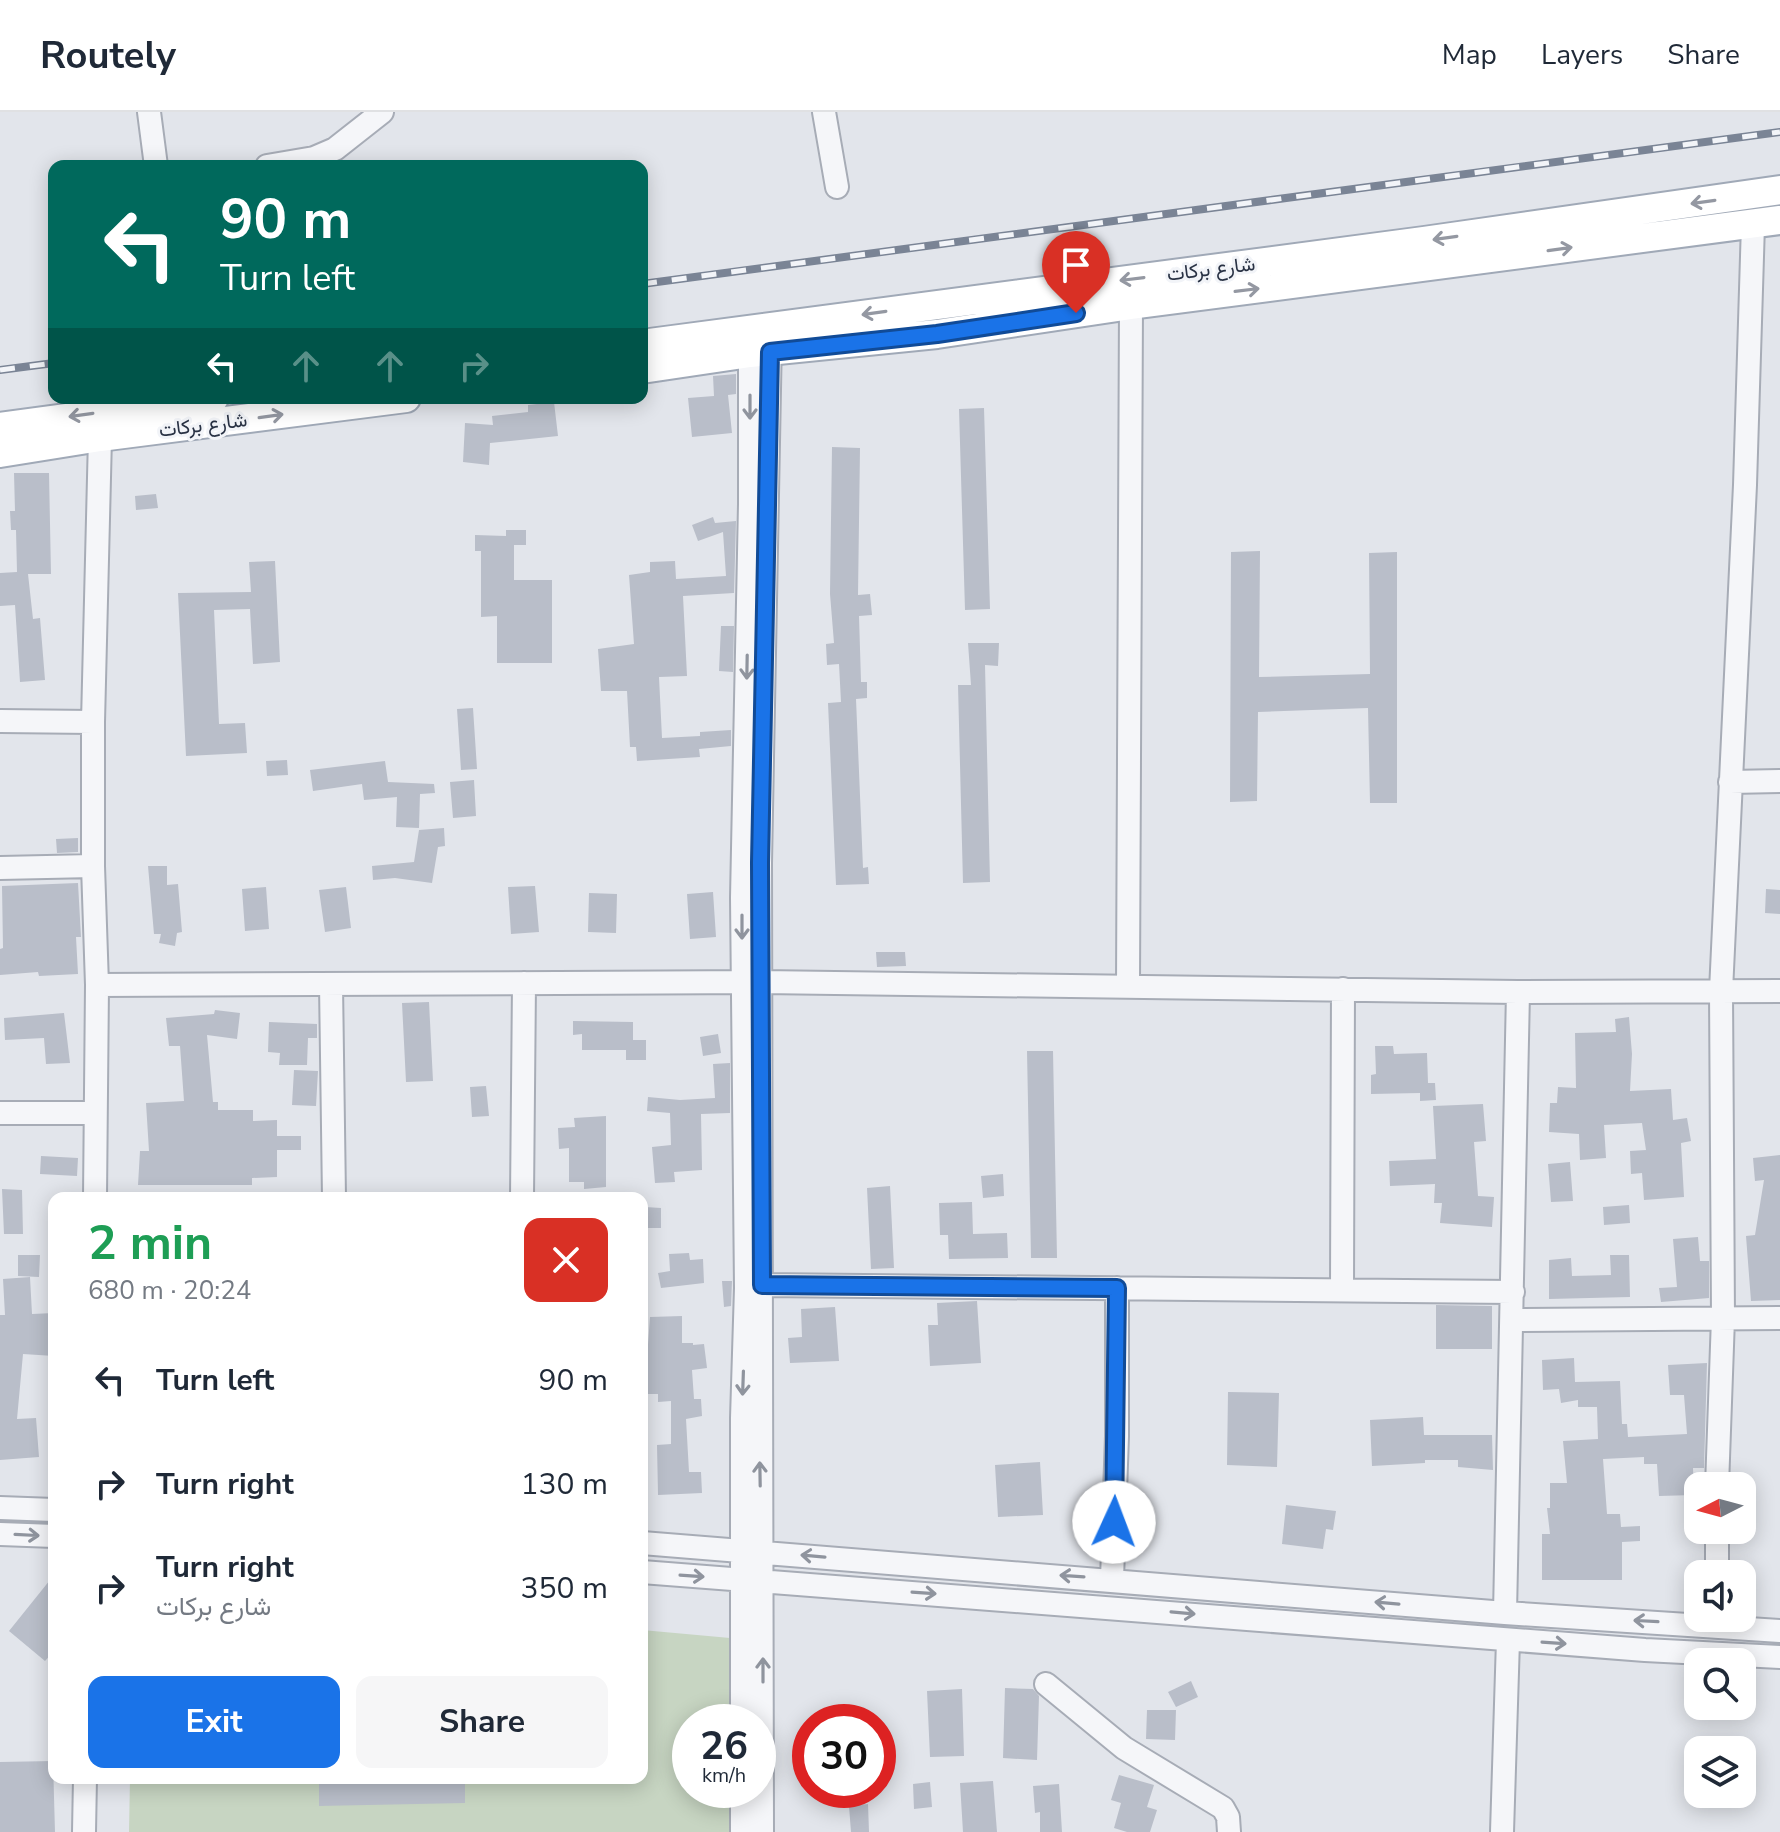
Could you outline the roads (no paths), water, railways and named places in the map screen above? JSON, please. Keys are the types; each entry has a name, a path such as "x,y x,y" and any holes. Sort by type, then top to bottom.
{"main road":[{"name":"شارع بركات","path":"648,368 760,340 1780,190"},
{"name":"شارع بركات","path":"648,344 937,334 1131,305 1767,222"},
{"name":"شارع بركات","path":"0,427 170,404"},
{"name":"شارع بركات","path":"0,453 359,404"}],"street":[{"path":"149,112 155,160"},
{"path":"302,160 335,149 382,112"},
{"path":"824,112 837,187"},
{"path":"1718,1472 1723,1318 1721,991 1744,500 1767,222"},
{"path":"1128,986 1131,305"},
{"path":"752,1552 742,1418 760,340"},
{"path":"95,1192 97,985 93,722 100,437"},
{"path":"0,721 93,722"},
{"path":"1730,782 1780,781"},
{"path":"0,868 93,866"},
{"path":"751,982 762,1285 752,1552 762,1832"},
{"path":"97,985 751,982 1518,992 1780,991"},
{"path":"522,1192 524,983"},
{"path":"331,984 334,1192"},
{"path":"1342,1289 1343,989"},
{"path":"1505,1613 1518,992"},
{"path":"0,1113 95,1113"},
{"path":"762,1285 1513,1292"},
{"path":"1112,1579 1117,1436 1117,1288"},
{"path":"1513,1320 1780,1318"},
{"path":"0,1508 48,1510"},
{"path":"0,1534 48,1536"},
{"path":"648,1543 1505,1613 1684,1621"},
{"path":"648,1572 1508,1640 1780,1657"},
{"path":"743,1704 752,1581"},
{"path":"1756,1628 1780,1631"},
{"path":"1502,1832 1508,1640"},
{"path":"1046,1684 1124,1748 1223,1808 1228,1817 1229,1832"},
{"path":"84,1832 85,1784"},
{"path":"742,1808 742,1832"}],"railway":[{"path":"648,283 1780,132"},
{"path":"0,370 48,364"}]}
